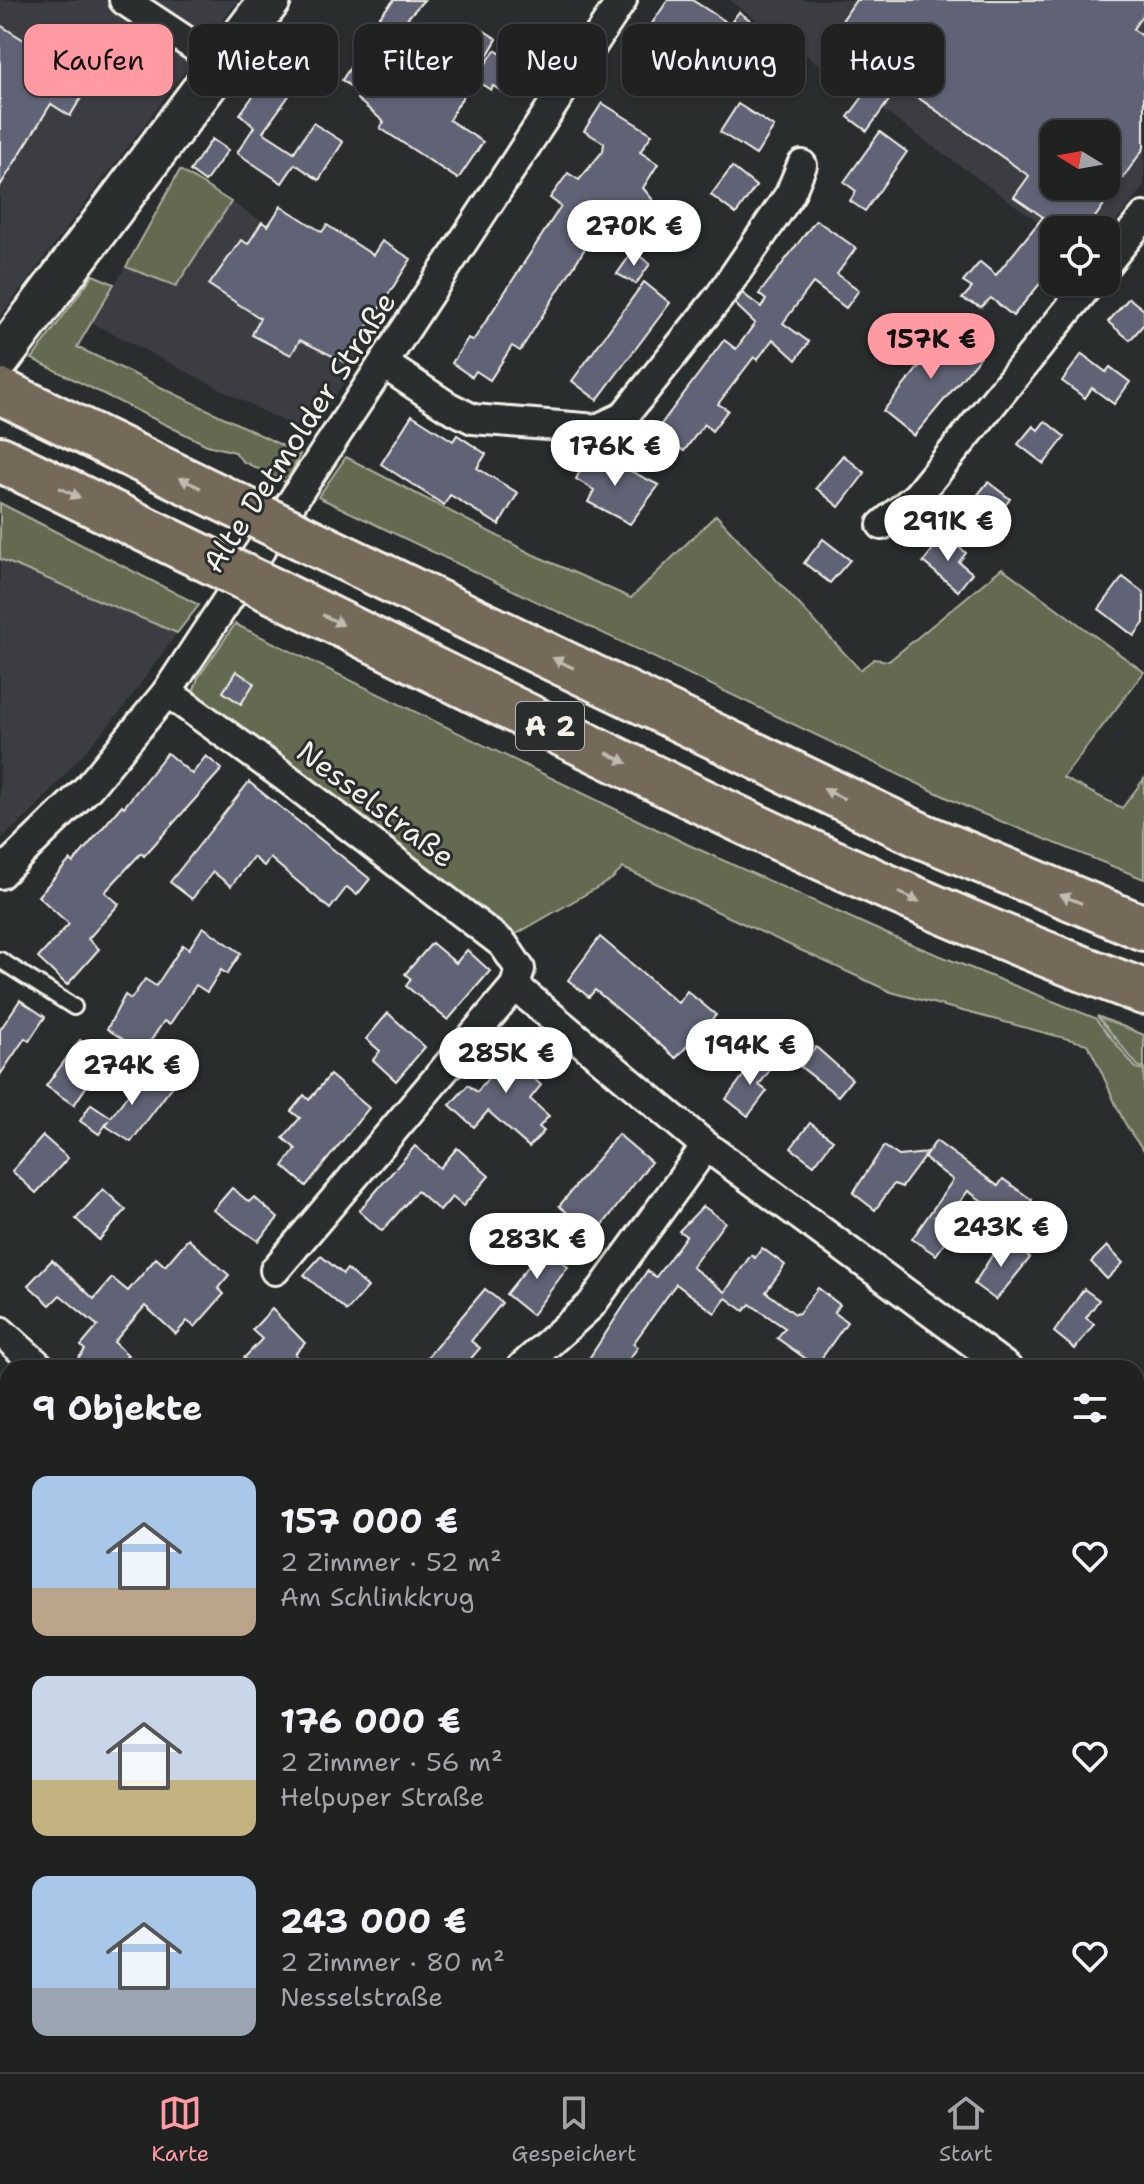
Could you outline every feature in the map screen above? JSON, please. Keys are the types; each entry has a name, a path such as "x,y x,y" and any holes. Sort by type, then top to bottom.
{"highway":[{"name":"A 2","path":"3,382 278,525 920,835 1144,928"},
{"name":"A 2","path":"0,459 866,877 1012,941 1144,992"}],"street":[{"path":"124,0 189,43"},
{"path":"252,24 270,0"},
{"name":"Alte Detmolder Straße","path":"0,874 89,787 167,692 622,0"},
{"path":"3,382 199,96"},
{"path":"384,364 447,406 473,419 597,429 623,417 720,296 790,194 802,165"},
{"path":"1120,247 1144,217"},
{"path":"882,525 917,496 1080,296"},
{"name":"Nesselstraße","path":"167,692 285,777 503,944 520,969 515,986"},
{"path":"275,1270 515,986 706,1146 996,1360"},
{"path":"530,1360 591,1305 706,1146"},
{"path":"0,1331 32,1360"}],"lane":[{"path":"0,960 74,1007"}],"shaded area":[{"path":"0,0 238,0 220,24 189,24 189,65 173,87 173,24 24,24 24,96 166,96 0,317"},
{"path":"729,0 1144,0 1144,187 1120,217 1040,216 1040,223 863,96 944,96 944,24 821,24 821,66 805,54 805,24 762,24"},
{"path":"231,202 394,305 310,435 90,322 126,267 176,286"},
{"path":"0,559 177,633 121,711 29,815 0,839"}],"green space":[{"path":"180,170 231,202 176,286 126,267"},
{"path":"93,275 114,284 77,347 300,454 287,483 242,461 235,452 207,445 32,359"},
{"path":"346,457 532,554 631,598 716,515 860,670 874,659 889,661 1002,568 1144,672 1063,778 1122,808 1144,779 1144,879 973,810 318,497"},
{"path":"0,503 199,605 177,633 0,559"},
{"path":"235,624 689,845 896,938 1095,1018 1136,1068 1144,1070 1144,1150 1120,1113 1087,1044 891,992 623,868 612,879 511,937 199,699 194,690 198,678"},
{"path":"1097,1016 1144,1035 1144,1068 1138,1066"}],"building":[{"path":"394,0 424,0 402,24 386,24 379,17"},
{"path":"668,0 692,0 725,21 723,24 652,24"},
{"path":"856,0 1144,0 1144,13 1133,29 1144,37 1144,148 1120,182 1120,120 1040,120 1040,200 1107,200 1096,216 1042,216 1014,197 1029,176 916,96 944,96 944,24 840,24"},
{"path":"739,12 756,24 730,24"},
{"path":"0,25 24,40 24,96 82,96 70,116 51,104 0,186"},
{"path":"482,32 497,39 482,64"},
{"path":"495,50 498,52 498,89 493,86 491,90 482,84 482,70"},
{"path":"354,62 354,89 342,80"},
{"path":"253,96 289,96 263,132 294,152 313,123 343,142 319,180 295,164 282,183 237,153 254,127 240,114"},
{"path":"360,96 463,96 449,120 483,142 458,179 380,128 384,122 357,99"},
{"path":"863,96 892,96 867,131 848,117"},
{"path":"602,103 652,134 640,152 658,164 643,188 657,205 635,226 610,202 583,239 588,242 584,250 520,351 512,346 490,380 476,371 472,377 452,363 468,338 473,341 561,206 550,198 568,173 579,180 603,151 604,143 584,131"},
{"path":"738,104 774,127 756,155 720,132"},
{"path":"880,132 907,152 865,211 850,201 856,191 844,182"},
{"path":"212,139 228,150 205,182 190,171"},
{"path":"732,167 756,186 736,214 711,195"},
{"path":"281,206 322,232 327,225 373,255 382,241 411,259 345,362 300,340 291,355 252,335 260,318 209,285 241,240 248,244 262,222 268,226"},
{"path":"816,220 856,248 837,274 859,290 846,308 813,283 783,323 809,342 796,360 773,339 757,360 754,357 718,404 728,410 712,431 704,424 684,451 656,431 724,340 736,349 755,323 735,304 742,293 761,307 766,300 759,294"},
{"path":"1040,221 1040,284 1013,316 991,298 981,307 962,299 972,288 963,282 980,262 996,275"},
{"path":"633,251 650,264 636,284 617,274"},
{"path":"644,282 670,303 597,400 572,381"},
{"path":"1129,298 1144,310 1144,324 1130,340 1108,322"},
{"path":"927,331 946,346 954,335 981,356 914,436 883,411 923,362 911,352"},
{"path":"1082,354 1106,372 1110,367 1130,382 1114,404 1092,388 1085,398 1062,381"},
{"path":"412,415 453,441 457,435 486,454 477,468 518,493 499,525 450,495 444,505 381,464"},
{"path":"1045,421 1065,437 1044,464 1018,444 1033,426 1038,430"},
{"path":"590,451 659,485 630,524 588,502 594,490 576,479"},
{"path":"843,455 865,473 839,507 816,488"},
{"path":"988,482 1010,499 990,525 967,508"},
{"path":"944,535 966,553 959,562 972,573 958,591 923,562"},
{"path":"823,539 850,560 830,583 804,563"},
{"path":"1123,577 1144,593 1144,623 1134,636 1099,609"},
{"path":"236,671 254,683 241,704 223,692"},
{"path":"167,753 192,774 206,756 222,769 144,856 141,853 105,892 119,904 88,939 99,949 67,985 38,958 69,924 38,896 70,860 73,863 122,805 124,807"},
{"path":"249,782 370,879 357,895 347,887 330,909 270,858 264,866 253,857 231,886 213,872 192,899 170,882"},
{"path":"203,927 241,953 227,974 221,970 207,992 196,985 170,1024 164,1021 143,1052 107,1029 125,995 131,999 145,979 156,986 183,945 189,949"},
{"path":"600,937 678,1003 687,991 716,1015 676,1058 595,990 589,997 568,980"},
{"path":"432,943 456,963 467,950 490,971 448,1020 406,986 411,979 405,974"},
{"path":"20,1000 45,1017 29,1041 25,1038 0,1075 0,1030"},
{"path":"388,1013 425,1047 396,1081 373,1060 380,1051 366,1039"},
{"path":"510,1035 534,1056 523,1069 541,1085 530,1099 549,1116 539,1127 544,1131 529,1147 488,1111 474,1127 450,1105 468,1085 477,1092 499,1064 491,1057"},
{"path":"80,1040 106,1057 74,1105 46,1086"},
{"path":"816,1047 852,1079 838,1096 801,1067"},
{"path":"758,1056 772,1067 759,1085 767,1091 748,1116 726,1099"},
{"path":"148,1068 174,1084 131,1142 106,1126 109,1120 99,1134 80,1121 91,1104 111,1117"},
{"path":"330,1075 369,1108 306,1186 283,1166 296,1149 283,1138 300,1118 291,1111 304,1095 309,1100"},
{"path":"810,1123 833,1140 814,1165 791,1148"},
{"path":"618,1134 651,1162 595,1235 559,1206"},
{"path":"43,1136 68,1158 36,1193 12,1171"},
{"path":"936,1141 998,1186 1003,1179 1032,1200 1025,1210 1033,1216 1023,1230 968,1191 945,1222 934,1216 954,1230 936,1255 912,1239 953,1180 924,1158"},
{"path":"415,1146 440,1168 457,1148 489,1176 463,1206 452,1197 440,1211 417,1191 382,1231 359,1211"},
{"path":"884,1146 899,1156 927,1153 902,1187 894,1184 875,1210 853,1193"},
{"path":"232,1188 249,1202 254,1197 278,1218 258,1241 213,1210"},
{"path":"103,1189 126,1210 99,1240 76,1219"},
{"path":"703,1206 725,1222 692,1267 725,1292 751,1255 755,1258 762,1248 785,1265 766,1292 795,1314 818,1288 840,1305 834,1312 847,1322 820,1360 808,1360 777,1338 785,1328 750,1304 744,1311 726,1298 715,1313 676,1284 633,1344 638,1347 629,1360 588,1360 647,1271 656,1277 686,1236 679,1231"},
{"path":"1003,1238 1030,1258 996,1300 974,1284"},
{"path":"188,1239 229,1275 218,1288 224,1294 195,1327 187,1321 176,1334 145,1306 114,1342 128,1355 123,1360 77,1360 85,1350 81,1346 98,1326 60,1295 50,1305 28,1285 52,1260 94,1299 112,1278 128,1291 156,1258 165,1266"},
{"path":"1107,1246 1123,1263 1107,1279 1091,1262"},
{"path":"544,1247 568,1267 532,1315 506,1294"},
{"path":"321,1256 343,1274 347,1269 368,1287 347,1311 304,1275"},
{"path":"485,1289 502,1303 471,1341 480,1348 470,1360 425,1360"},
{"path":"1084,1289 1099,1300 1086,1318 1094,1324 1075,1349 1054,1332"},
{"path":"272,1309 305,1343 295,1354 299,1358 246,1360 244,1358 262,1339 252,1330"}]}
